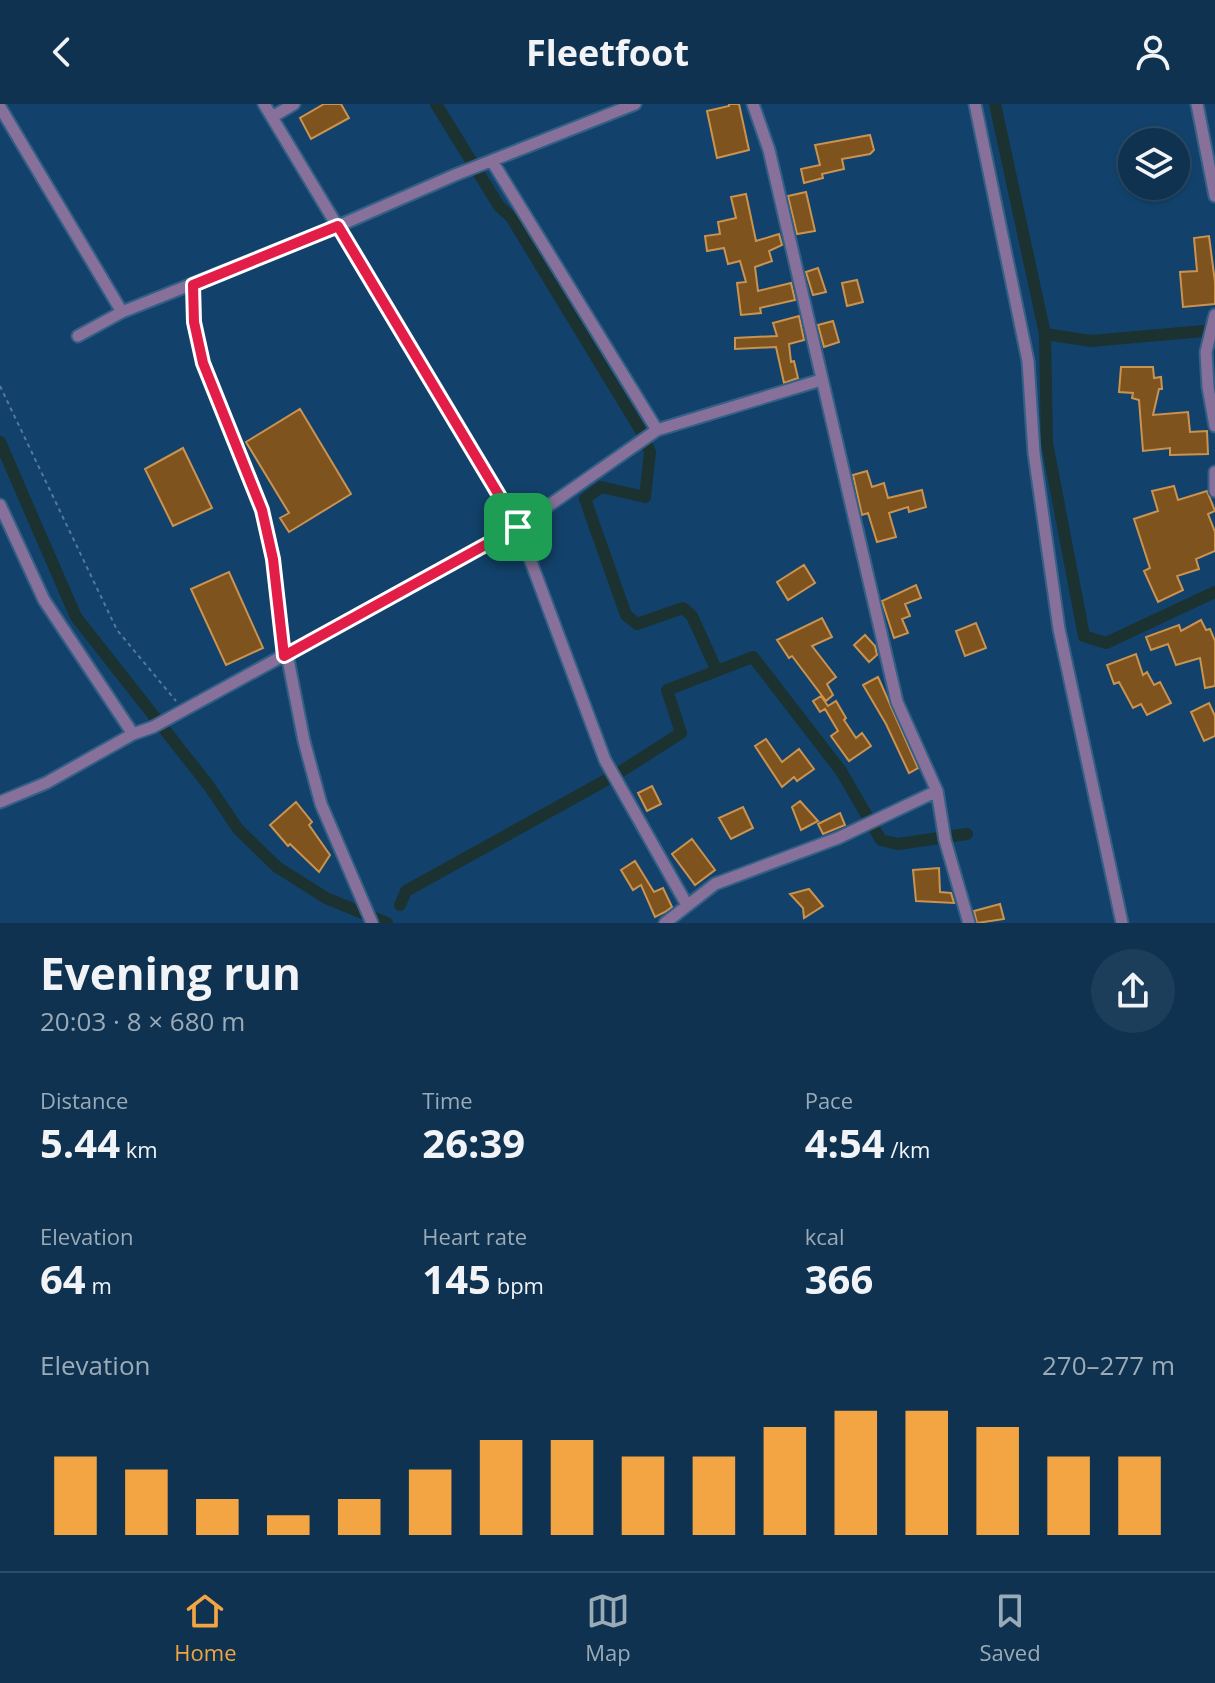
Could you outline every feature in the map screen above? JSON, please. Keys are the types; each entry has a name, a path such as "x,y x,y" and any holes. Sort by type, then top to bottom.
{"street":[{"path":"264,104 518,527 605,760 687,905"},
{"path":"272,117 294,104"},
{"path":"78,336 122,312 635,104"},
{"path":"753,104 769,150 897,702 937,791 945,840 969,923"},
{"path":"975,104 1028,361 1034,453 1059,629 1122,923"},
{"path":"1197,104 1215,196"},
{"path":"0,107 122,312"},
{"path":"488,162 657,430"},
{"path":"193,285 194,322 203,363 262,510 273,559 285,655 321,804 372,923"},
{"path":"1215,315 1206,352 1215,426"},
{"path":"0,802 46,783 133,734 153,727 518,527 657,430 821,380"},
{"path":"1215,472 1215,491"},
{"path":"0,505 44,600 133,734"},
{"path":"665,923 715,884 838,838 937,791"}],"path":[{"path":"0,386 117,630 178,713"}],"building":[{"path":"324,104 341,104 349,118 311,139 300,118"},
{"path":"739,104 749,150 717,158 707,111"},
{"path":"870,135 874,150 870,154 842,159 844,169 822,174 823,178 804,183 801,169 820,165 815,145"},
{"path":"806,192 815,231 797,234 788,196"},
{"path":"746,194 756,241 779,234 782,245 769,251 772,261 755,267 758,291 791,283 795,300 760,308 761,313 741,315 737,283 746,282 740,261 728,264 724,248 707,251 705,236 720,234 718,222 736,218 731,197"},
{"path":"1209,236 1215,304 1183,307 1180,272 1197,271 1194,238"},
{"path":"818,268 826,292 813,295 806,272"},
{"path":"857,280 863,302 847,306 842,283"},
{"path":"799,316 804,340 789,344 791,362 794,361 798,378 784,383 776,347 735,349 735,338 777,336 773,323"},
{"path":"833,321 839,342 824,347 818,325"},
{"path":"1121,367 1153,367 1154,378 1161,377 1162,389 1159,389 1153,415 1188,412 1190,432 1207,431 1208,454 1170,455 1170,448 1143,451 1139,400 1132,398 1133,393 1119,392"},
{"path":"300,409 351,494 289,532 280,518 289,513 246,442"},
{"path":"183,448 212,508 173,526 145,469"},
{"path":"867,471 872,487 884,483 888,498 922,490 926,507 909,512 908,507 889,513 896,537 877,542 868,513 862,515 853,475"},
{"path":"1174,486 1178,500 1207,491 1215,511 1208,514 1215,532 1215,551 1196,559 1199,569 1177,576 1183,590 1158,602 1144,571 1150,568 1134,519 1158,511 1152,491"},
{"path":"804,565 815,583 788,600 777,582"},
{"path":"229,572 263,648 226,665 191,589"},
{"path":"916,585 921,598 905,604 910,616 902,619 908,633 894,638 882,601"},
{"path":"822,618 832,637 812,646 836,677 827,684 833,695 826,701 777,640"},
{"path":"1201,620 1206,630 1210,629 1215,641 1215,686 1205,688 1200,658 1176,665 1168,644 1151,650 1146,637 1179,625 1181,631"},
{"path":"976,623 986,648 965,656 956,631"},
{"path":"865,635 875,646 877,655 869,662 854,645"},
{"path":"1136,654 1143,675 1147,672 1154,685 1160,682 1171,703 1147,715 1141,704 1133,708 1119,682 1114,684 1107,665"},
{"path":"878,677 918,768 909,773 863,685"},
{"path":"821,696 828,706 836,701 856,738 862,733 871,746 849,761 831,736 838,731 825,709 820,712 813,701"},
{"path":"1209,703 1215,716 1215,736 1204,741 1191,712"},
{"path":"766,739 782,762 799,749 814,769 797,781 794,777 782,787 755,746"},
{"path":"652,786 661,804 647,811 638,793"},
{"path":"800,801 818,821 801,830 792,807"},
{"path":"296,802 312,822 309,825 330,855 319,872 290,844 288,846 270,825"},
{"path":"743,807 753,828 731,839 719,818"},
{"path":"840,813 845,825 823,834 818,824"},
{"path":"692,839 715,870 695,885 672,854"},
{"path":"635,861 654,892 663,888 672,907 655,917 641,885 633,890 621,870"},
{"path":"939,868 940,892 951,893 954,903 916,901 913,870"},
{"path":"809,889 823,906 804,918 803,908 790,894"},
{"path":"1000,904 1004,919 977,923 974,911"}],"waterway":[{"path":"436,104 499,206 511,217 641,431"},
{"path":"995,104 1045,334 1091,341 1215,330"},
{"path":"1045,334 1047,443 1084,636 1106,643 1215,592"},
{"path":"0,442 76,617 209,786 238,829 277,867 326,898 387,923"},
{"path":"647,445 650,452 645,497 601,487 585,499 626,615 637,624 683,608 692,616 716,669"},
{"path":"620,772 681,733 667,690 753,657 841,771 881,840 898,844 967,834"},
{"path":"400,905 406,891 608,779"}],"route":[{"path":"338,226 518,527 284,656 273,559 262,510 203,363 194,322 193,285 338,226"}]}
